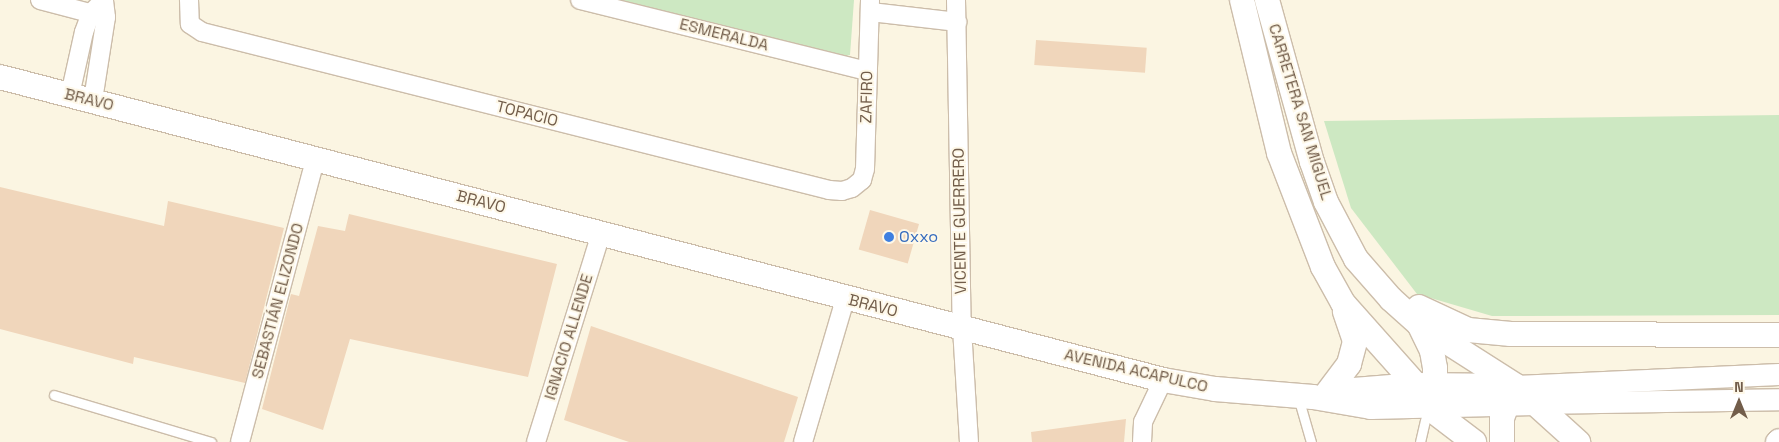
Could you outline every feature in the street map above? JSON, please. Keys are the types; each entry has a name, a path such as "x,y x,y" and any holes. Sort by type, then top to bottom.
{"main road":[{"name":"CARRETERA SAN MIGUEL","path":"1242,0 1279,153 1298,208 1342,303 1424,407 1474,442"},
{"name":"CARRETERA SAN MIGUEL","path":"1267,0 1312,162 1326,202 1356,259 1391,299 1419,324 1511,394 1535,403 1578,442"},
{"name":"BRAVO","path":"0,77 93,100 315,161 601,232 845,299 962,328"},
{"path":"1356,259 1405,299 1442,320 1468,330 1511,334 1779,335"},
{"path":"1313,396 1350,364 1355,341 1342,303"},
{"path":"1419,324 1432,351 1424,407 1511,394 1502,418 1502,442"},
{"name":"AVENIDA ACAPULCO","path":"962,328 1162,380 1216,390 1313,396 1424,407"},
{"name":"AVENIDA ACAPULCO","path":"1313,396 1371,407 1424,407"}],"street":[{"path":"40,0 101,8"},
{"name":"TOPACIO","path":"190,0 190,24 202,32 829,190 852,188"},
{"name":"ESMERALDA","path":"580,0 867,71"},
{"name":"VICENTE GUERRERO","path":"956,0 962,328 969,442"},
{"path":"871,6 956,22"},
{"name":"ZAFIRO","path":"852,188 862,180 866,169 867,71 871,6"},
{"path":"70,95 101,8"},
{"path":"93,100 101,8"},
{"name":"SEBASTIÁN ELIZONDO","path":"240,442 315,161"},
{"name":"IGNACIO ALLENDE","path":"536,442 601,232"},
{"path":"803,442 845,299"},
{"path":"1511,394 1779,374"},
{"path":"1142,442 1144,422 1162,380"},
{"path":"1535,403 1779,399"}],"lane":[{"path":"54,396 211,442"},
{"path":"1312,442 1313,396"}],"green space":[{"path":"622,0 854,0 850,55 842,57"},
{"path":"1779,115 1779,315 1492,316 1417,294 1351,208 1324,121"}],"building":[{"path":"1036,40 1147,48 1145,73 1034,65"},
{"path":"0,187 164,226 168,201 284,228 245,383 134,357 133,364 0,329"},
{"name":"Oxxo","path":"870,210 919,224 908,263 859,249"},
{"path":"349,214 557,264 528,377 350,339 323,430 262,409 291,294 299,296 318,226 345,231"},
{"path":"591,326 798,397 784,442 629,442 564,420"},
{"path":"1126,419 1124,442 1032,442 1031,432"}],"place":[{"name":"Oxxo","path":"889,237"}]}
